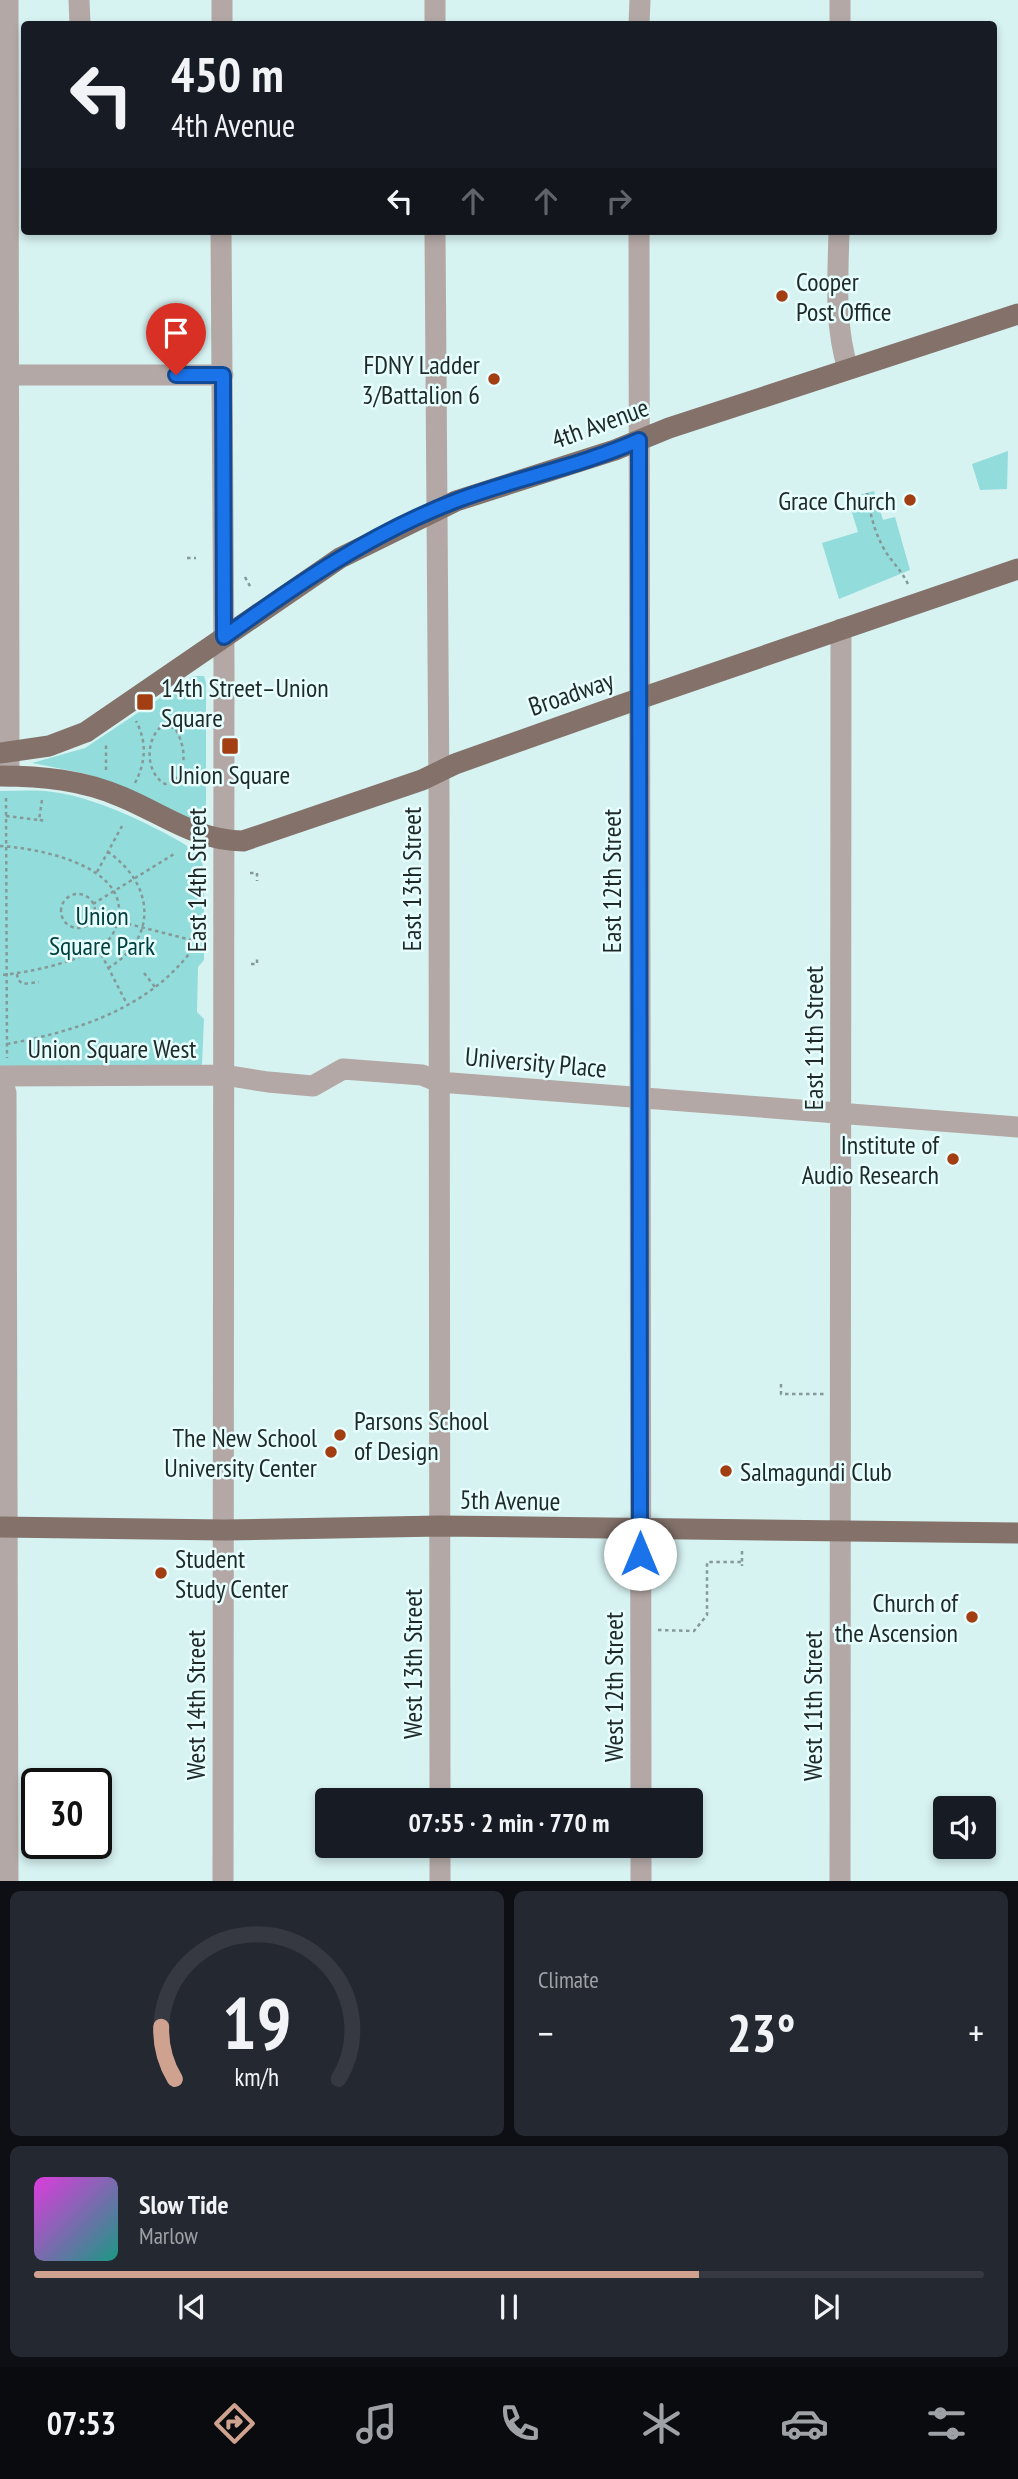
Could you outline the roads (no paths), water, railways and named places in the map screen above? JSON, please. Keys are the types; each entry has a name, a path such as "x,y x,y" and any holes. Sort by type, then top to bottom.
{"main road":[{"name":"4th Avenue","path":"4,752 49,746 86,732 327,566 437,509 468,496 615,450 848,369 1018,314"},
{"name":"Broadway","path":"224,840 243,841 258,837 422,780 439,771 639,699 1018,569"},
{"path":"5,776 51,778 83,784 123,797 197,834 224,840"},
{"name":"5th Avenue","path":"4,1527 224,1530 440,1526 1018,1533"}],"street":[{"path":"5,776 4,375 17,87 8,0"},
{"path":"79,0 80,21"},
{"path":"222,0 222,21"},
{"path":"435,0 435,21"},
{"path":"639,0 639,21"},
{"path":"840,0 840,21"},
{"name":"East 14th Street","path":"222,235 224,1530"},
{"name":"East 13th Street","path":"435,235 440,1526"},
{"name":"East 12th Street","path":"639,235 640,1530"},
{"path":"839,235 838,325 848,369"},
{"path":"4,375 223,375"},
{"name":"East 11th Street","path":"839,1530 841,629"},
{"name":"University Place","path":"224,1075 313,1086 343,1069 422,1075 439,1082 1018,1127"},
{"path":"3,1070 6,1093 3,1257 8,1881"},
{"name":"Union Square West","path":"3,1070 224,1075"},
{"name":"West 13th Street","path":"440,1526 440,1788"},
{"name":"West 14th Street","path":"223,1881 224,1530"},
{"name":"West 12th Street","path":"640,1530 641,1788"},
{"name":"West 11th Street","path":"839,1530 840,1881"},
{"path":"440,1858 440,1881"},
{"path":"640,1858 640,1881"}],"place":[{"name":"Cooper Post Office","path":"782,296"},
{"name":"FDNY Ladder 3/Battalion 6","path":"494,379"},
{"name":"Grace Church","path":"910,500"},
{"name":"14th Street–Union Square","path":"145,702"},
{"name":"Union Square","path":"230,746"},
{"name":"Institute of Audio Research","path":"953,1159"},
{"name":"Parsons School of Design","path":"340,1435"},
{"name":"The New School University Center","path":"331,1452"},
{"name":"Salmagundi Club","path":"726,1471"},
{"name":"Student Study Center","path":"161,1573"},
{"name":"Church of the Ascension","path":"972,1617"}],"park label":[{"name":"Union Square Park","path":"102,930"}]}
